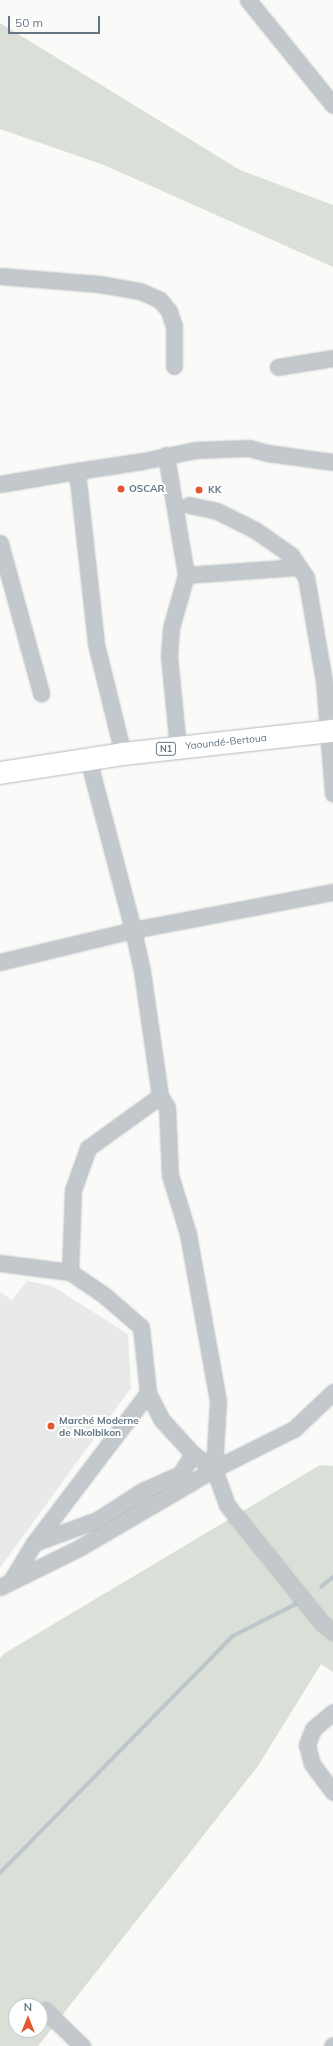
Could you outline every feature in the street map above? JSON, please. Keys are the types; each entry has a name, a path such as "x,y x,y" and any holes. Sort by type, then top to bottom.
{"highway":[{"name":"Yaoundé-Bertoua","path":"0,773 123,754 330,731"}],"street":[{"path":"248,0 333,105"},
{"path":"0,276 99,284 140,291 160,300 170,312 174,326 174,366"},
{"path":"278,367 333,358"},
{"path":"0,484 143,461 195,450 249,448 268,453 333,462"},
{"path":"166,455 186,575 170,628 169,656 178,748"},
{"path":"76,471 96,644 123,754"},
{"path":"189,505 217,511 255,530 291,555 306,577 324,681 330,731 333,794"},
{"path":"0,543 41,693"},
{"path":"186,575 298,567"},
{"path":"88,759 133,930 142,971 160,1096 167,1108 170,1175 188,1234 218,1401 214,1469 227,1505 322,1622 333,1632"},
{"path":"0,962 133,930 333,892"},
{"path":"70,1272 73,1190 88,1148 160,1096"},
{"path":"0,1263 70,1272 104,1295 141,1326 148,1393 162,1420 193,1454 214,1469"},
{"path":"6,1584 79,1548 214,1469 294,1429 333,1392"},
{"path":"6,1584 34,1543 148,1393"},
{"path":"34,1543 97,1520 142,1491 180,1474 193,1454"},
{"path":"333,1712 313,1729 307,1745 312,1764 333,1792"},
{"path":"48,2013 82,2046"}],"shaded area":[{"path":"0,23 240,170 333,205 333,267 104,165 0,129"},
{"name":"Marché Moderne de Nkolbikon","path":"27,1281 52,1286 128,1334 131,1388 0,1568 0,1292 12,1300"},
{"path":"320,1465 333,1466 333,1672 321,1664 258,1766 48,2033 48,1998 8,1998 8,2038 44,2038 38,2046 0,2046 0,1658 5,1653"}],"waterway":[{"path":"321,1587 333,1577"},
{"path":"0,1873 233,1636 296,1604"}],"place":[{"name":"OSCAR","path":"121,489"},
{"name":"KK","path":"199,490"},
{"name":"Marché Moderne de Nkolbikon","path":"51,1426"}]}
